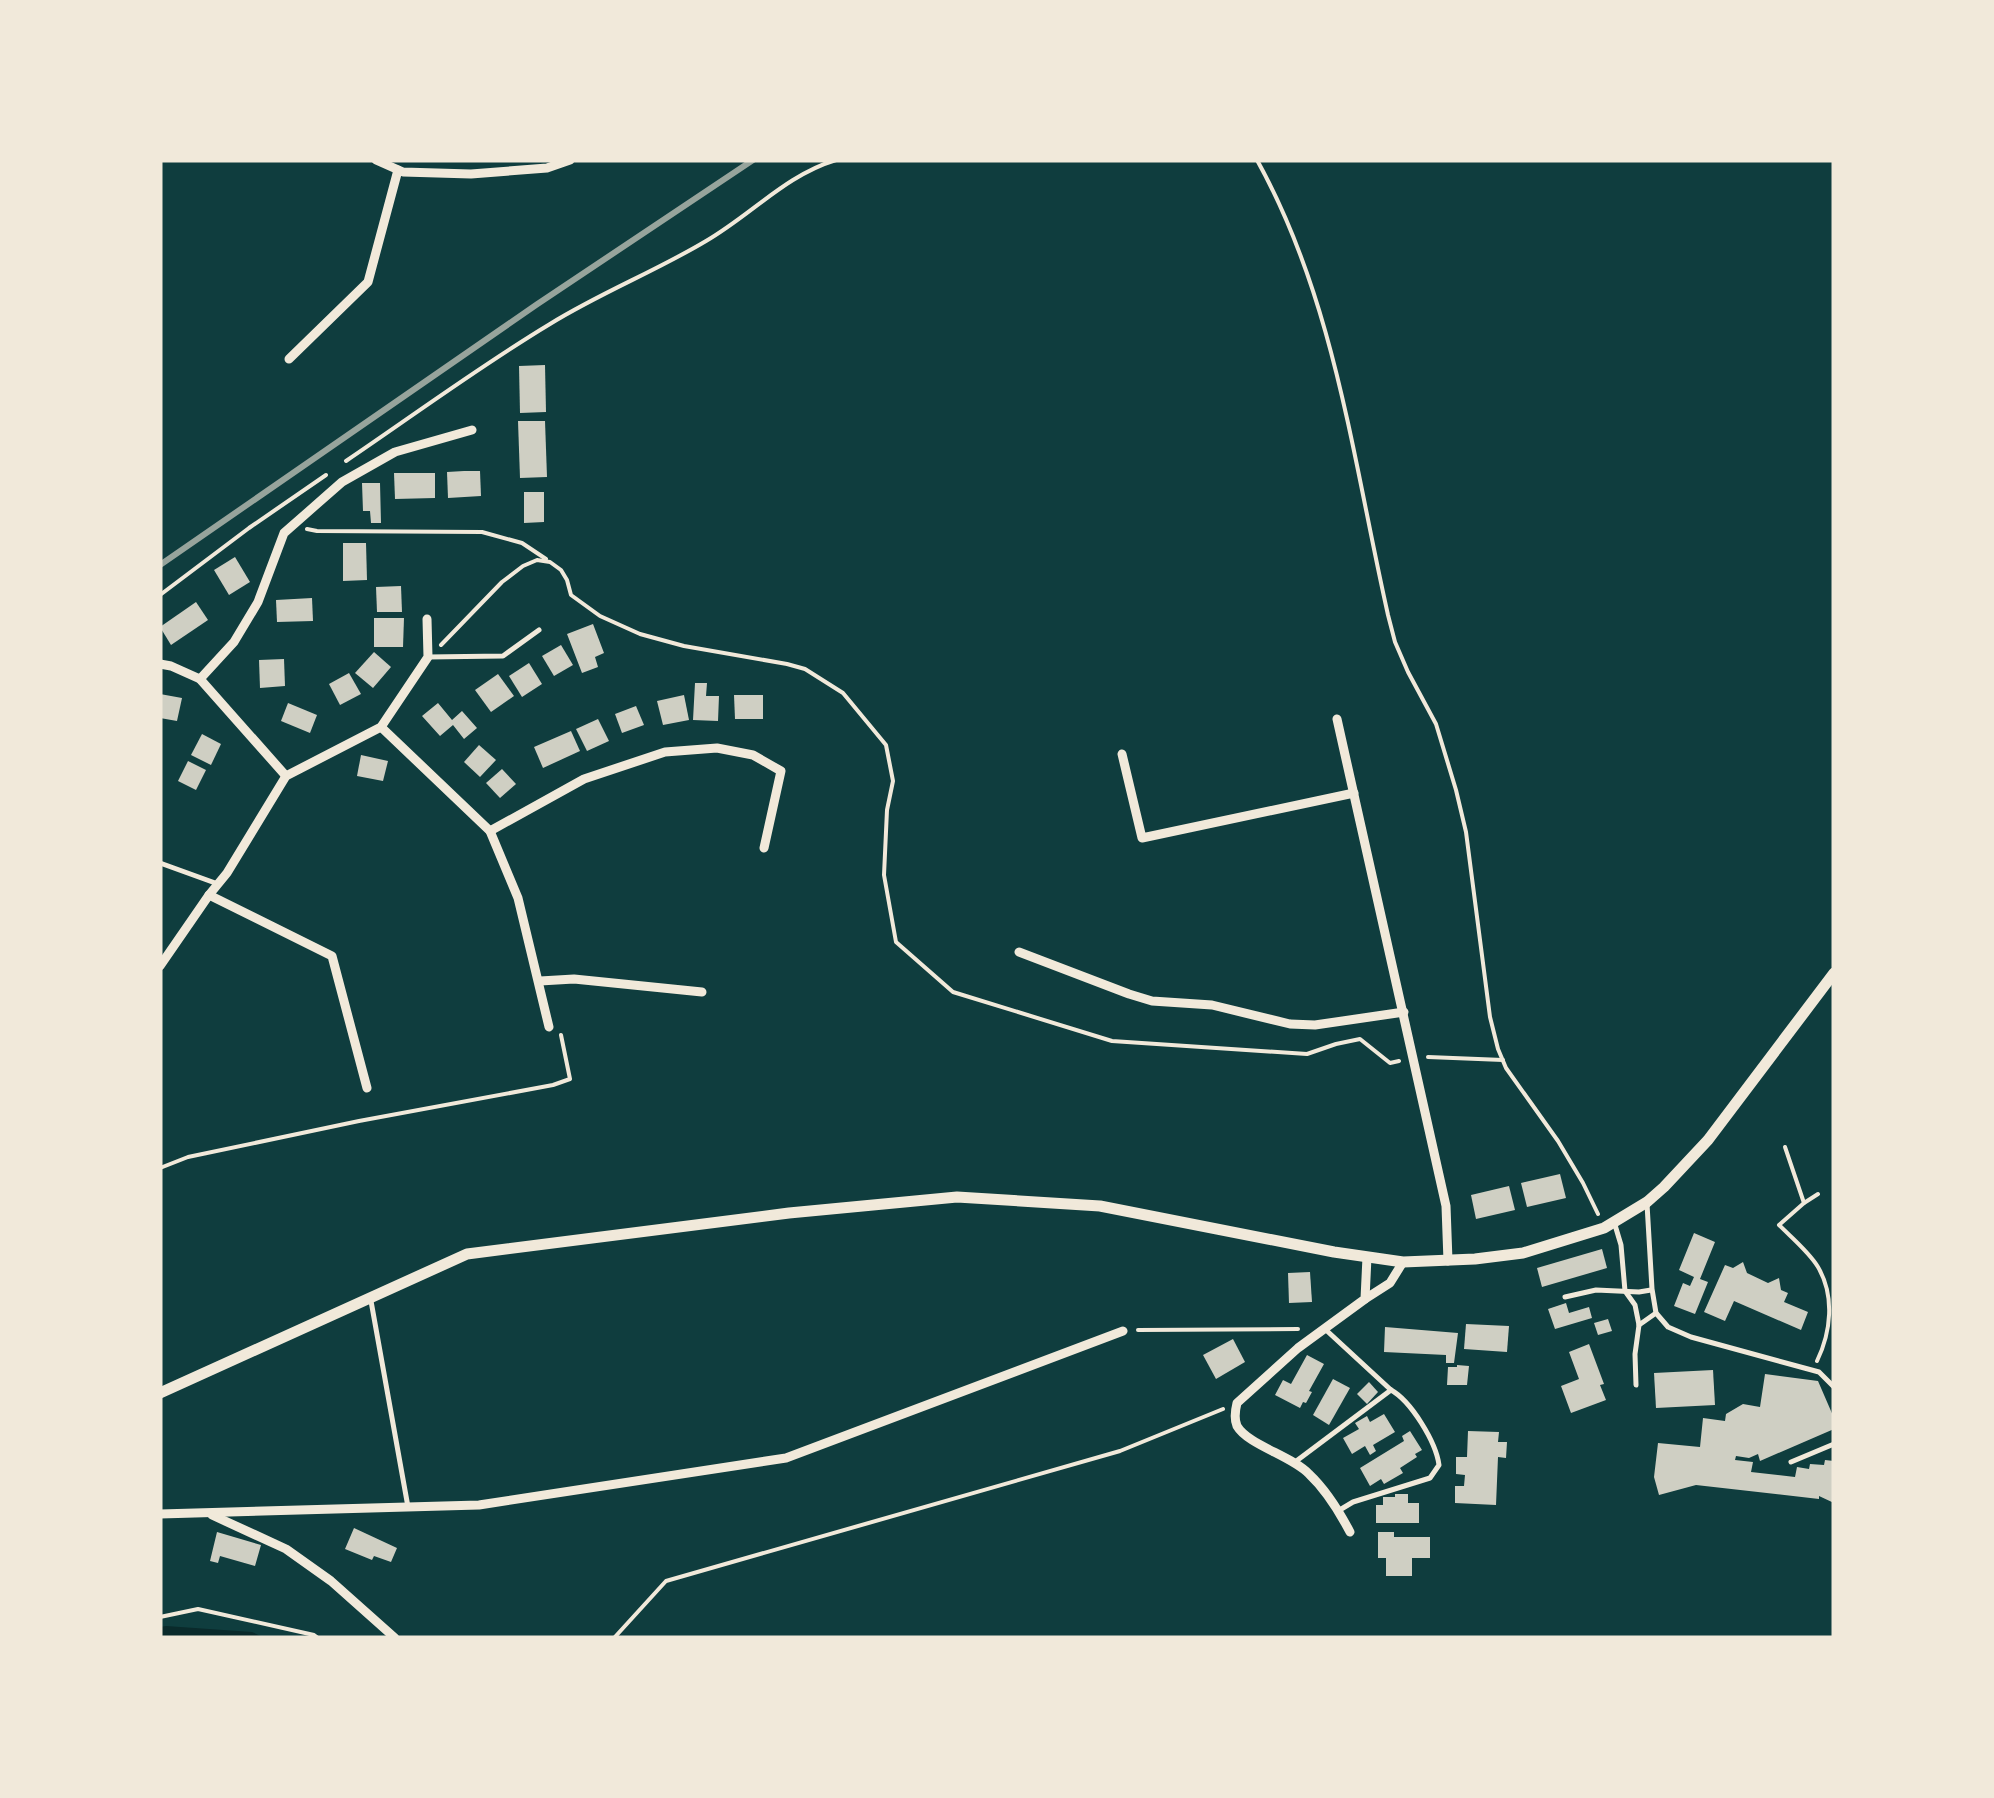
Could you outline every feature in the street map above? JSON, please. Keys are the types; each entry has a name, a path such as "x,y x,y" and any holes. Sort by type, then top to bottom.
{"street":[{"path":"376,160 403,172 454,173 547,168 570,160"},
{"path":"454,173 455,160"},
{"path":"289,359 368,282 398,170"},
{"path":"200,679 234,642 258,602 284,532 342,482 395,452 472,430"},
{"path":"160,966 227,873 286,776 381,727 428,657 427,619"},
{"path":"160,664 200,679 286,776"},
{"path":"1338,718 1446,1206 1448,1261"},
{"path":"381,727 490,831 518,898 554,1027"},
{"path":"490,831 584,779 664,752 717,748 753,755 781,771 764,848"},
{"path":"1122,754 1142,838 1354,792"},
{"path":"209,894 332,956 367,1088"},
{"path":"1019,952 1141,998 1212,1005 1290,1024 1315,1025 1404,1012"},
{"path":"160,1393 467,1254 789,1213 957,1197 1100,1206 1402,1262 1524,1253 1609,1225 1647,1202 1708,1140 1834,973"},
{"path":"540,981 574,978 702,992"},
{"path":"1365,1299 1366,1257"},
{"path":"1350,1532 1320,1486 1296,1462 1242,1432 1234,1415 1237,1403 1298,1348 1390,1283 1402,1262"},
{"path":"160,1514 480,1505 786,1458 1123,1330"},
{"path":"206,1513 286,1549 330,1581 394,1638"}],"lane":[{"path":"428,657 503,656 540,630"},
{"path":"160,863 218,884"},
{"path":"1647,1202 1652,1290 1656,1313 1668,1326 1691,1337 1819,1372 1834,1387"},
{"path":"1609,1225 1621,1246 1625,1292 1634,1305 1639,1325 1636,1385"},
{"path":"1566,1297 1596,1290 1652,1290"},
{"path":"370,1298 408,1507"},
{"path":"1639,1325 1656,1313"},
{"path":"1324,1328 1401,1395 1434,1447 1438,1465 1430,1478 1354,1502 1338,1511"},
{"path":"1296,1462 1391,1390"},
{"path":"1791,1462 1834,1444"}],"path":[{"path":"160,595 249,528 552,322 708,240 791,180 836,160"},
{"path":"1258,160 1292,230 1320,306 1388,615 1408,672 1436,724 1456,790 1470,862 1490,1018 1503,1060 1609,1225"},
{"path":"305,528 482,532 522,542 562,570 571,595 600,616 640,634 684,646 788,664 843,692 886,745 894,781 887,810 884,876 896,942 953,992 1112,1041 1307,1054 1360,1038 1390,1063 1434,1056 1503,1060"},
{"path":"428,657 502,582 537,560 550,562"},
{"path":"160,1168 188,1158 570,1080 554,1027"},
{"path":"1785,1147 1804,1203"},
{"path":"1813,1370 1828,1333 1830,1294 1818,1266 1779,1225 1818,1194"},
{"path":"1123,1330 1298,1329"},
{"path":"614,1638 666,1581 1120,1451 1237,1403"},
{"path":"160,1617 198,1609 318,1638"}],"water":[{"path":"160,1627 252,1632 265,1638 160,1638"}],"building":[{"path":"545,365 546,412 520,413 519,366"},
{"path":"518,421 545,421 547,477 520,478"},
{"path":"480,471 481,496 448,498 447,472"},
{"path":"394,473 435,473 435,498 395,499"},
{"path":"362,483 380,483 381,523 371,523 370,511 363,511"},
{"path":"524,492 544,492 544,522 524,523"},
{"path":"343,543 366,543 367,580 343,581"},
{"path":"235,557 250,582 229,595 214,570"},
{"path":"401,586 402,612 377,612 376,587"},
{"path":"312,598 313,621 277,622 276,600"},
{"path":"196,602 208,620 171,645 160,627"},
{"path":"374,618 404,618 403,647 374,647"},
{"path":"593,624 604,653 595,657 598,667 582,673 567,634"},
{"path":"561,645 573,665 554,676 542,656"},
{"path":"374,652 391,667 373,688 355,673"},
{"path":"284,659 285,686 260,688 259,660"},
{"path":"529,663 542,684 522,697 509,676"},
{"path":"349,673 361,694 340,705 329,684"},
{"path":"498,674 514,696 491,712 475,690"},
{"path":"695,683 707,683 706,696 719,696 718,721 693,720"},
{"path":"160,694 182,698 177,721 160,718"},
{"path":"684,695 689,720 663,725 657,701"},
{"path":"734,695 763,695 763,719 735,719"},
{"path":"288,703 317,715 310,733 281,721"},
{"path":"438,703 452,720 462,711 477,728 464,739 453,725 440,736 422,716"},
{"path":"636,706 644,725 622,733 615,714"},
{"path":"598,719 609,741 587,751 576,729"},
{"path":"571,731 580,751 543,768 534,747"},
{"path":"202,734 221,744 211,765 191,755"},
{"path":"479,745 496,760 480,777 464,762"},
{"path":"361,755 388,761 383,781 357,776"},
{"path":"188,761 206,770 196,790 178,781"},
{"path":"502,769 516,784 500,798 486,783"},
{"path":"1560,1174 1566,1198 1527,1207 1521,1183"},
{"path":"1509,1186 1515,1210 1476,1219 1471,1195"},
{"path":"1694,1233 1715,1242 1700,1279 1708,1282 1695,1314 1674,1306 1683,1283 1690,1286 1694,1277 1679,1270"},
{"path":"1602,1249 1607,1268 1542,1287 1537,1268"},
{"path":"1743,1262 1747,1273 1768,1283 1779,1278 1781,1290 1788,1293 1784,1302 1808,1312 1801,1330 1734,1301 1725,1321 1704,1312 1725,1265 1733,1268"},
{"path":"1310,1272 1312,1302 1289,1303 1288,1273"},
{"path":"1566,1303 1569,1313 1589,1307 1592,1318 1555,1329 1548,1309"},
{"path":"1608,1319 1612,1331 1598,1335 1594,1323"},
{"path":"1466,1324 1509,1326 1507,1352 1464,1349"},
{"path":"1385,1327 1458,1333 1454,1363 1446,1363 1446,1355 1384,1352"},
{"path":"1233,1339 1245,1362 1216,1379 1203,1355"},
{"path":"1589,1344 1606,1400 1571,1413 1561,1386 1579,1379 1569,1352"},
{"path":"1307,1355 1324,1364 1300,1408 1275,1395 1283,1380 1291,1384"},
{"path":"1469,1366 1467,1385 1447,1385 1448,1367"},
{"path":"1713,1370 1715,1405 1656,1408 1654,1373"},
{"path":"1765,1374 1818,1381 1834,1418 1834,1429 1760,1461 1758,1454 1749,1458 1736,1456 1735,1460 1753,1462 1751,1472 1795,1477 1797,1467 1809,1469 1810,1464 1834,1461 1834,1503 1819,1496 1696,1485 1659,1495 1654,1477 1658,1443 1700,1447 1703,1418 1725,1421 1726,1414 1743,1404 1760,1407"},
{"path":"1333,1379 1350,1388 1329,1425 1313,1415"},
{"path":"1369,1382 1378,1392 1367,1404 1357,1394"},
{"path":"1384,1414 1395,1432 1373,1445 1376,1451 1370,1455 1365,1446 1352,1454 1343,1438 1359,1429 1355,1423 1367,1416 1370,1422"},
{"path":"1410,1431 1422,1450 1415,1454 1417,1457 1400,1468 1403,1473 1384,1484 1381,1479 1370,1486 1360,1468 1404,1441 1402,1436"},
{"path":"1468,1431 1499,1432 1498,1442 1507,1442 1506,1458 1498,1457 1496,1505 1455,1503 1455,1486 1464,1486 1465,1475 1456,1474 1456,1457 1467,1457"},
{"path":"1408,1494 1408,1503 1419,1503 1419,1523 1376,1523 1376,1505 1383,1505 1383,1497"},
{"path":"354,1528 397,1548 391,1562 374,1556 372,1560 345,1549"},
{"path":"217,1532 261,1545 255,1566 220,1556 218,1563 210,1561"},
{"path":"1378,1532 1394,1532 1394,1537 1430,1537 1430,1558 1412,1558 1412,1576 1386,1576 1386,1558 1378,1558"}],"railway":[{"path":"160,565 753,160"}]}
